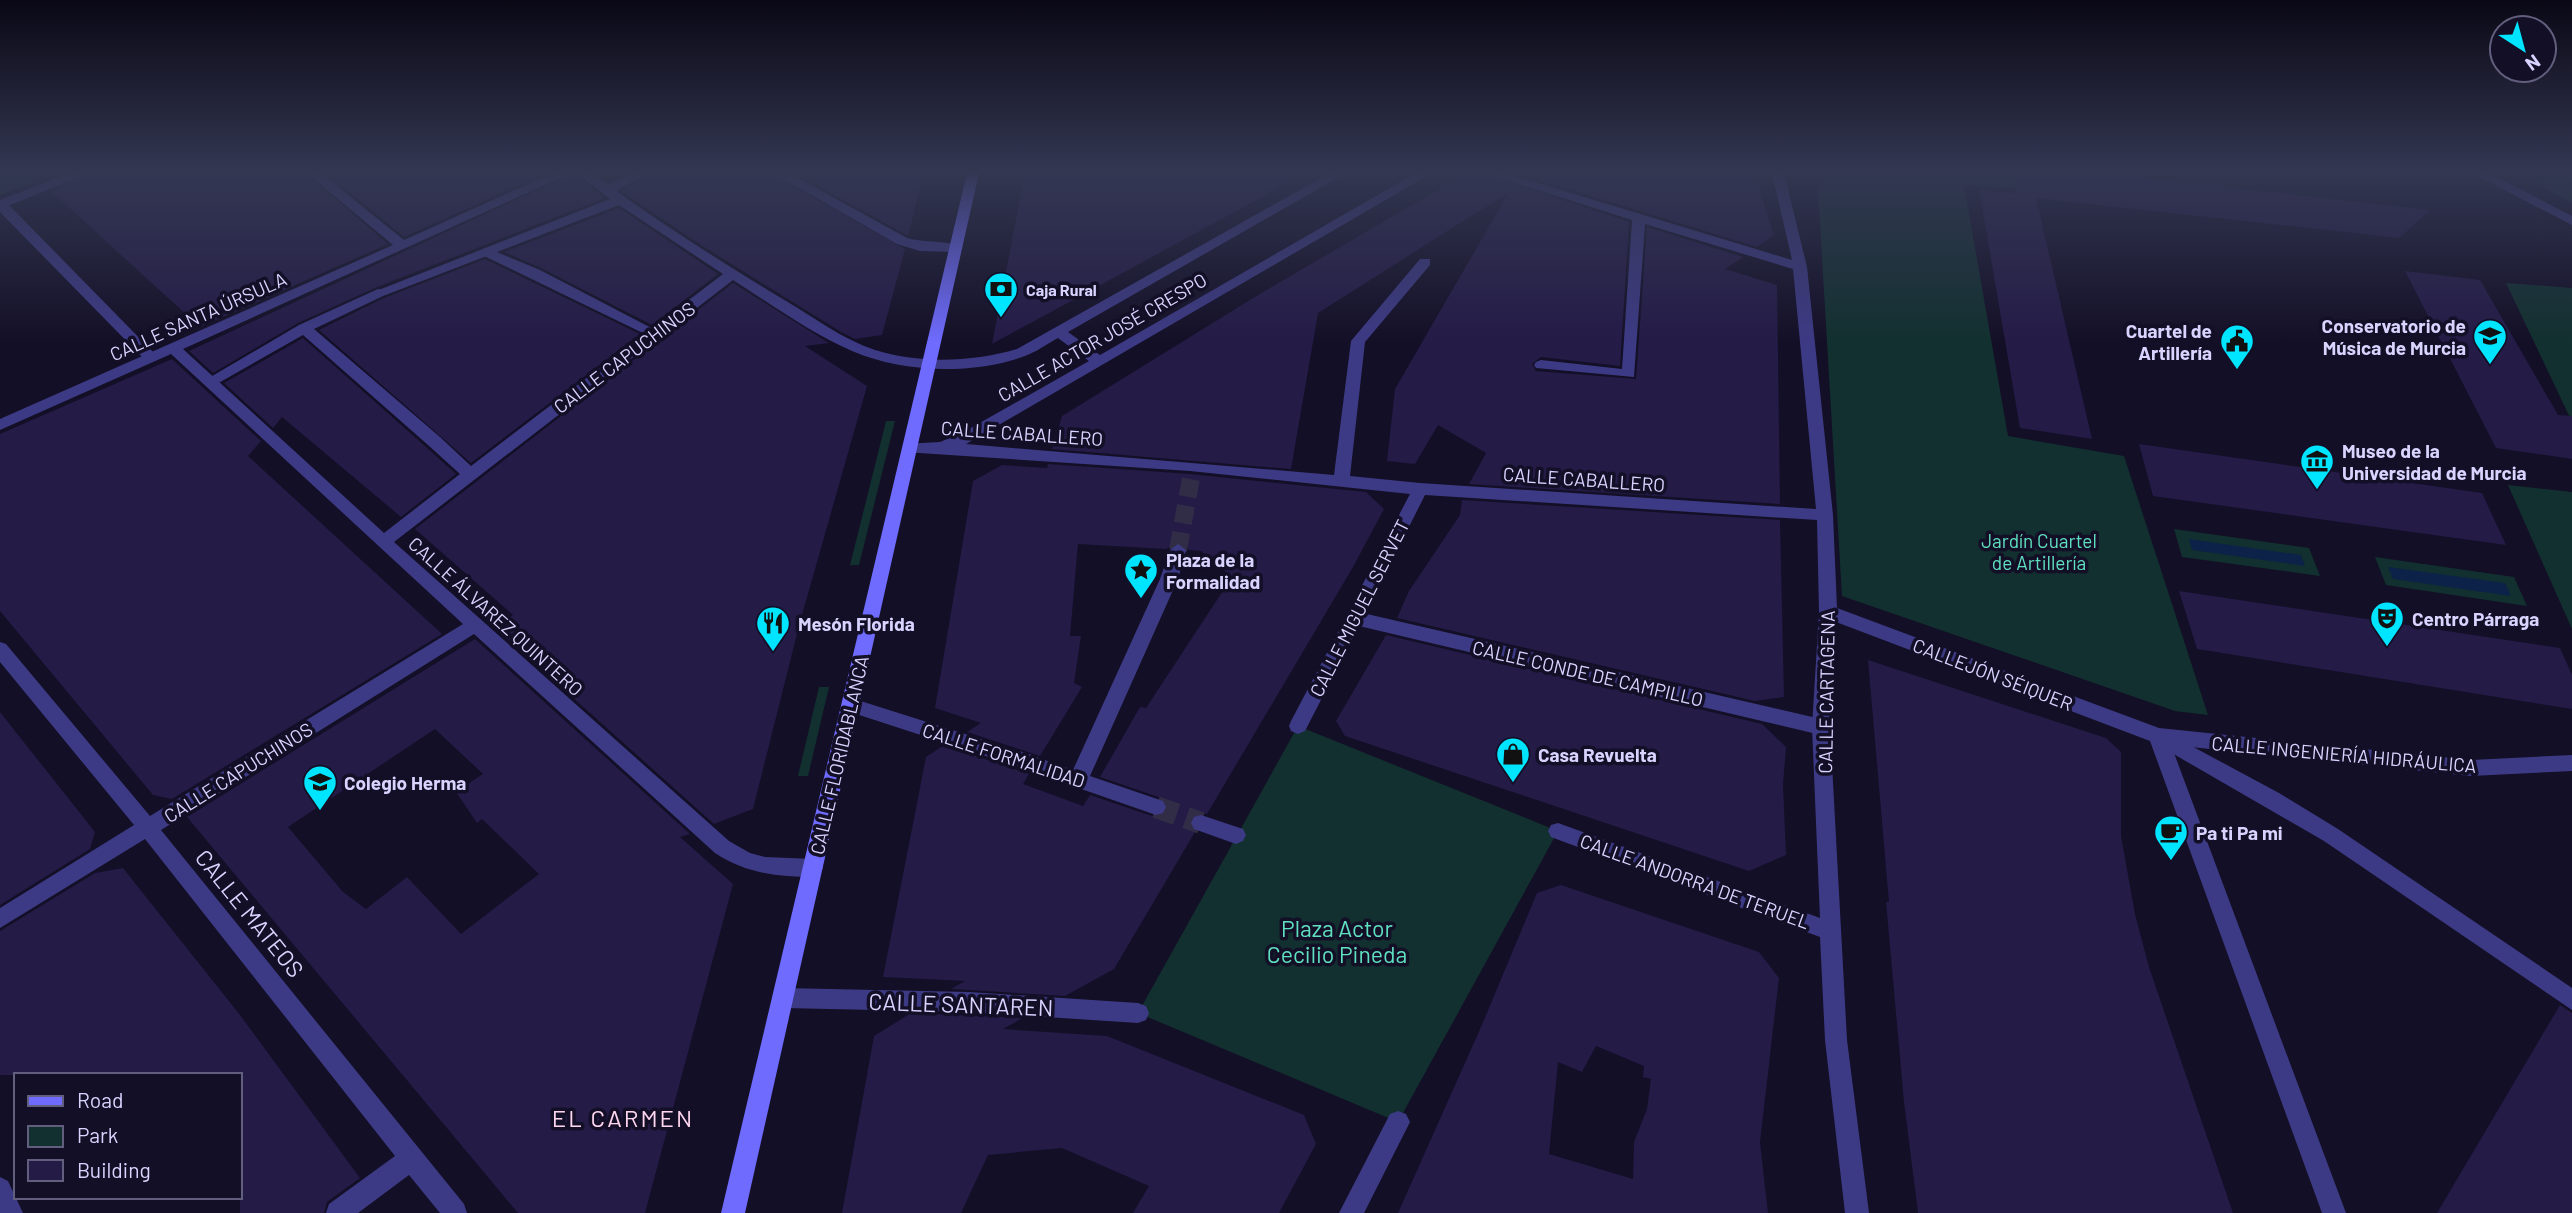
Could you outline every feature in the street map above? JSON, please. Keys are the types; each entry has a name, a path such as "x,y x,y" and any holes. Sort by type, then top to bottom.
{"main road":[{"name":"CALLE FLORIDABLANCA","path":"733,1213 960,230"}],"street":[{"path":"25,230 151,358"},
{"path":"383,230 403,246"},
{"name":"CALLE SANTA ÚRSULA","path":"0,425 439,230"},
{"path":"210,382 304,328 378,293 544,230"},
{"name":"CALLE ACTOR JOSÉ CRESPO","path":"665,230 732,274 855,347 898,360 929,362 995,360 1022,352 1240,230"},
{"path":"881,230 920,247 956,247"},
{"name":"CALLE ACTOR JOSÉ CRESPO","path":"941,447 968,437 1328,230"},
{"path":"1541,365 1629,374 1638,230"},
{"path":"1677,230 1800,267"},
{"name":"CALLE CARTAGENA","path":"1791,230 1800,267 1825,515 1828,612 1821,727 1836,1040 1857,1213"},
{"path":"487,252 536,272 654,333"},
{"path":"1341,481 1358,341 1425,262"},
{"name":"CALLE CAPUCHINOS","path":"383,542 732,274"},
{"path":"304,328 471,475"},
{"path":"1059,332 1099,361"},
{"name":"CALLE ÁLVAREZ QUINTERO","path":"173,348 383,542 733,856 766,867 813,868"},
{"name":"CALLE CABALLERO","path":"910,448 941,447 1191,472 1341,481 1420,489 1825,515"},
{"name":"CALLE MIGUEL SERVET","path":"1298,726 1420,489"},
{"path":"1079,779 1169,579 1178,550"},
{"name":"CALLEJÓN SÉIQUER","path":"1828,612 2158,736"},
{"name":"CALLE CONDE DE CAMPILLO","path":"1353,618 1821,727"},
{"name":"CALLE CAPUCHINOS","path":"0,919 475,625"},
{"name":"CALLE MATEOS","path":"0,649 148,828 455,1213"},
{"name":"CALLE FORMALIDAD","path":"851,705 1079,779 1156,807"},
{"path":"2158,736 2331,835 2572,1000"},
{"path":"2158,736 2334,1213"},
{"name":"CALLE INGENIERÍA HIDRÁULICA","path":"2158,736 2471,768 2572,762"},
{"path":"1201,822 1236,835"},
{"name":"CALLE ANDORRA DE TERUEL","path":"1558,831 1832,932"},
{"name":"CALLE SANTAREN","path":"783,998 970,1002 1138,1013"},
{"path":"1351,1213 1398,1122"},
{"path":"338,1213 412,1158"},
{"path":"0,1189 11,1213"}],"green space":[{"name":"Jardín Cuartel de Artillería","path":"1820,230 1972,230 2008,436 2124,456 2208,715 2175,711 1842,596"},
{"path":"2506,283 2572,288 2572,422"},
{"path":"886,421 895,421 859,565 850,565"},
{"path":"2508,485 2572,492 2572,629"},
{"path":"2174,529 2309,548 2320,576 2182,557"},
{"path":"2375,557 2514,577 2527,606 2386,585"},
{"path":"819,687 829,687 808,776 798,776"},
{"name":"Plaza Actor Cecilio Pineda","path":"1298,726 1558,831 1398,1122 1138,1013"}],"water":[{"path":"2189,539 2301,555 2305,566 2192,550"},
{"path":"2388,567 2505,583 2511,596 2393,579"}],"building":[{"path":"93,230 371,230 388,244 200,327"},
{"path":"395,230 420,230 404,237"},
{"path":"452,230 524,230 377,287 298,323 213,373 189,351"},
{"path":"563,230 651,230 718,274 652,325 504,252"},
{"path":"678,230 871,230 905,249 882,335 855,339"},
{"path":"897,230 910,230 908,236"},
{"path":"1014,230 1202,230 992,344"},
{"path":"1370,230 1450,230 1318,313 1291,469 1052,449 1062,416"},
{"path":"1487,230 1629,230 1620,366 1541,357 1532,364 1536,371 1636,379 1647,230 1655,230 1743,257 1725,269 1777,285 1780,504 1469,484 1486,453 1438,425 1415,464 1387,461 1395,389"},
{"path":"1700,230 1772,230 1774,235 1757,247"},
{"path":"1986,230 2043,230 2092,439 2020,428"},
{"path":"2323,230 2408,230 2399,238"},
{"path":"485,259 640,334 471,463 319,330 384,298"},
{"path":"2405,271 2480,280 2558,415 2572,416 2572,459 2496,448"},
{"path":"733,283 829,343 805,346 867,386 800,622 753,809 714,824 494,627 513,615 415,529"},
{"path":"303,338 456,474 401,517 282,417 273,428 224,383"},
{"path":"172,359 261,441 248,456 442,634 172,799 153,795 0,611 0,434"},
{"path":"2139,444 2482,493 2506,545 2153,496"},
{"path":"1048,464 1190,474 1366,492 1384,509 1353,567 1207,814 1200,812 1192,816 1189,824 1195,832 1114,969 1065,996 951,989 965,981 883,977 926,757 944,745 1029,774 1023,784 1083,806 1090,795 1155,817 1164,816 1168,808 1164,799 1100,777 1140,707 1146,708 1232,577 1201,551 1189,550 1180,542 1166,549 1078,544 1070,636 1081,636 1074,683 1082,687 1040,756 967,732 981,723 935,708 973,481 1002,465 1047,468"},
{"path":"1462,500 1780,520 1784,697 1755,701 1397,618 1409,591 1460,515"},
{"path":"2179,591 2560,648 2572,675 2572,709 2197,649"},
{"path":"1386,635 1762,724 1786,747 1783,785 1786,855 1749,871 1345,736 1336,721"},
{"path":"475,639 690,834 680,837 733,884 645,1213 518,1213 187,817","holes":["435,729 483,774 456,792 477,823 482,819 539,874 461,934 407,877 366,909 343,892 288,827"]},
{"path":"1868,660 2106,738 2121,752 2121,836 2135,914 2149,967 2233,1213 1918,1213 1904,1102"},
{"path":"0,712 95,832 90,849 0,905"},
{"path":"123,868 240,1015 360,1178 327,1202 324,1213 240,1213 242,1073 0,1075 0,931 95,873"},
{"path":"1561,885 1759,952 1779,978 1760,1142 1768,1213 1398,1213 1537,893","holes":["1596,1046 1644,1066 1643,1077 1651,1079 1647,1109 1634,1142 1633,1179 1549,1154 1558,1062 1582,1072"]},
{"path":"2560,1005 2572,1013 2572,1213 2437,1213"},
{"path":"911,1013 1023,1018 1003,1029 1107,1036 1304,1115 1316,1144 1279,1213 1133,1213 1149,1186 1062,1148 988,1155 961,1213 842,1213 874,1036"}],"tunnel":[{"path":"1178,550 1191,478"},
{"path":"1156,807 1201,823"}],"place":[{"name":"Caja Rural","path":"1001,319"},
{"name":"Conservatorio de Música de Murcia","path":"2490,366"},
{"name":"Cuartel de Artillería","path":"2237,371"},
{"name":"Museo de la Universidad de Murcia","path":"2317,491"},
{"name":"Plaza de la Formalidad","path":"1141,600"},
{"name":"Centro Párraga","path":"2387,648"},
{"name":"Mesón Florida","path":"773,653"},
{"name":"Casa Revuelta","path":"1513,784"},
{"name":"Colegio Herma","path":"320,812"},
{"name":"Pa ti Pa mi","path":"2171,862"}],"district":[{"name":"EL CARMEN","path":"623,1117"}]}
